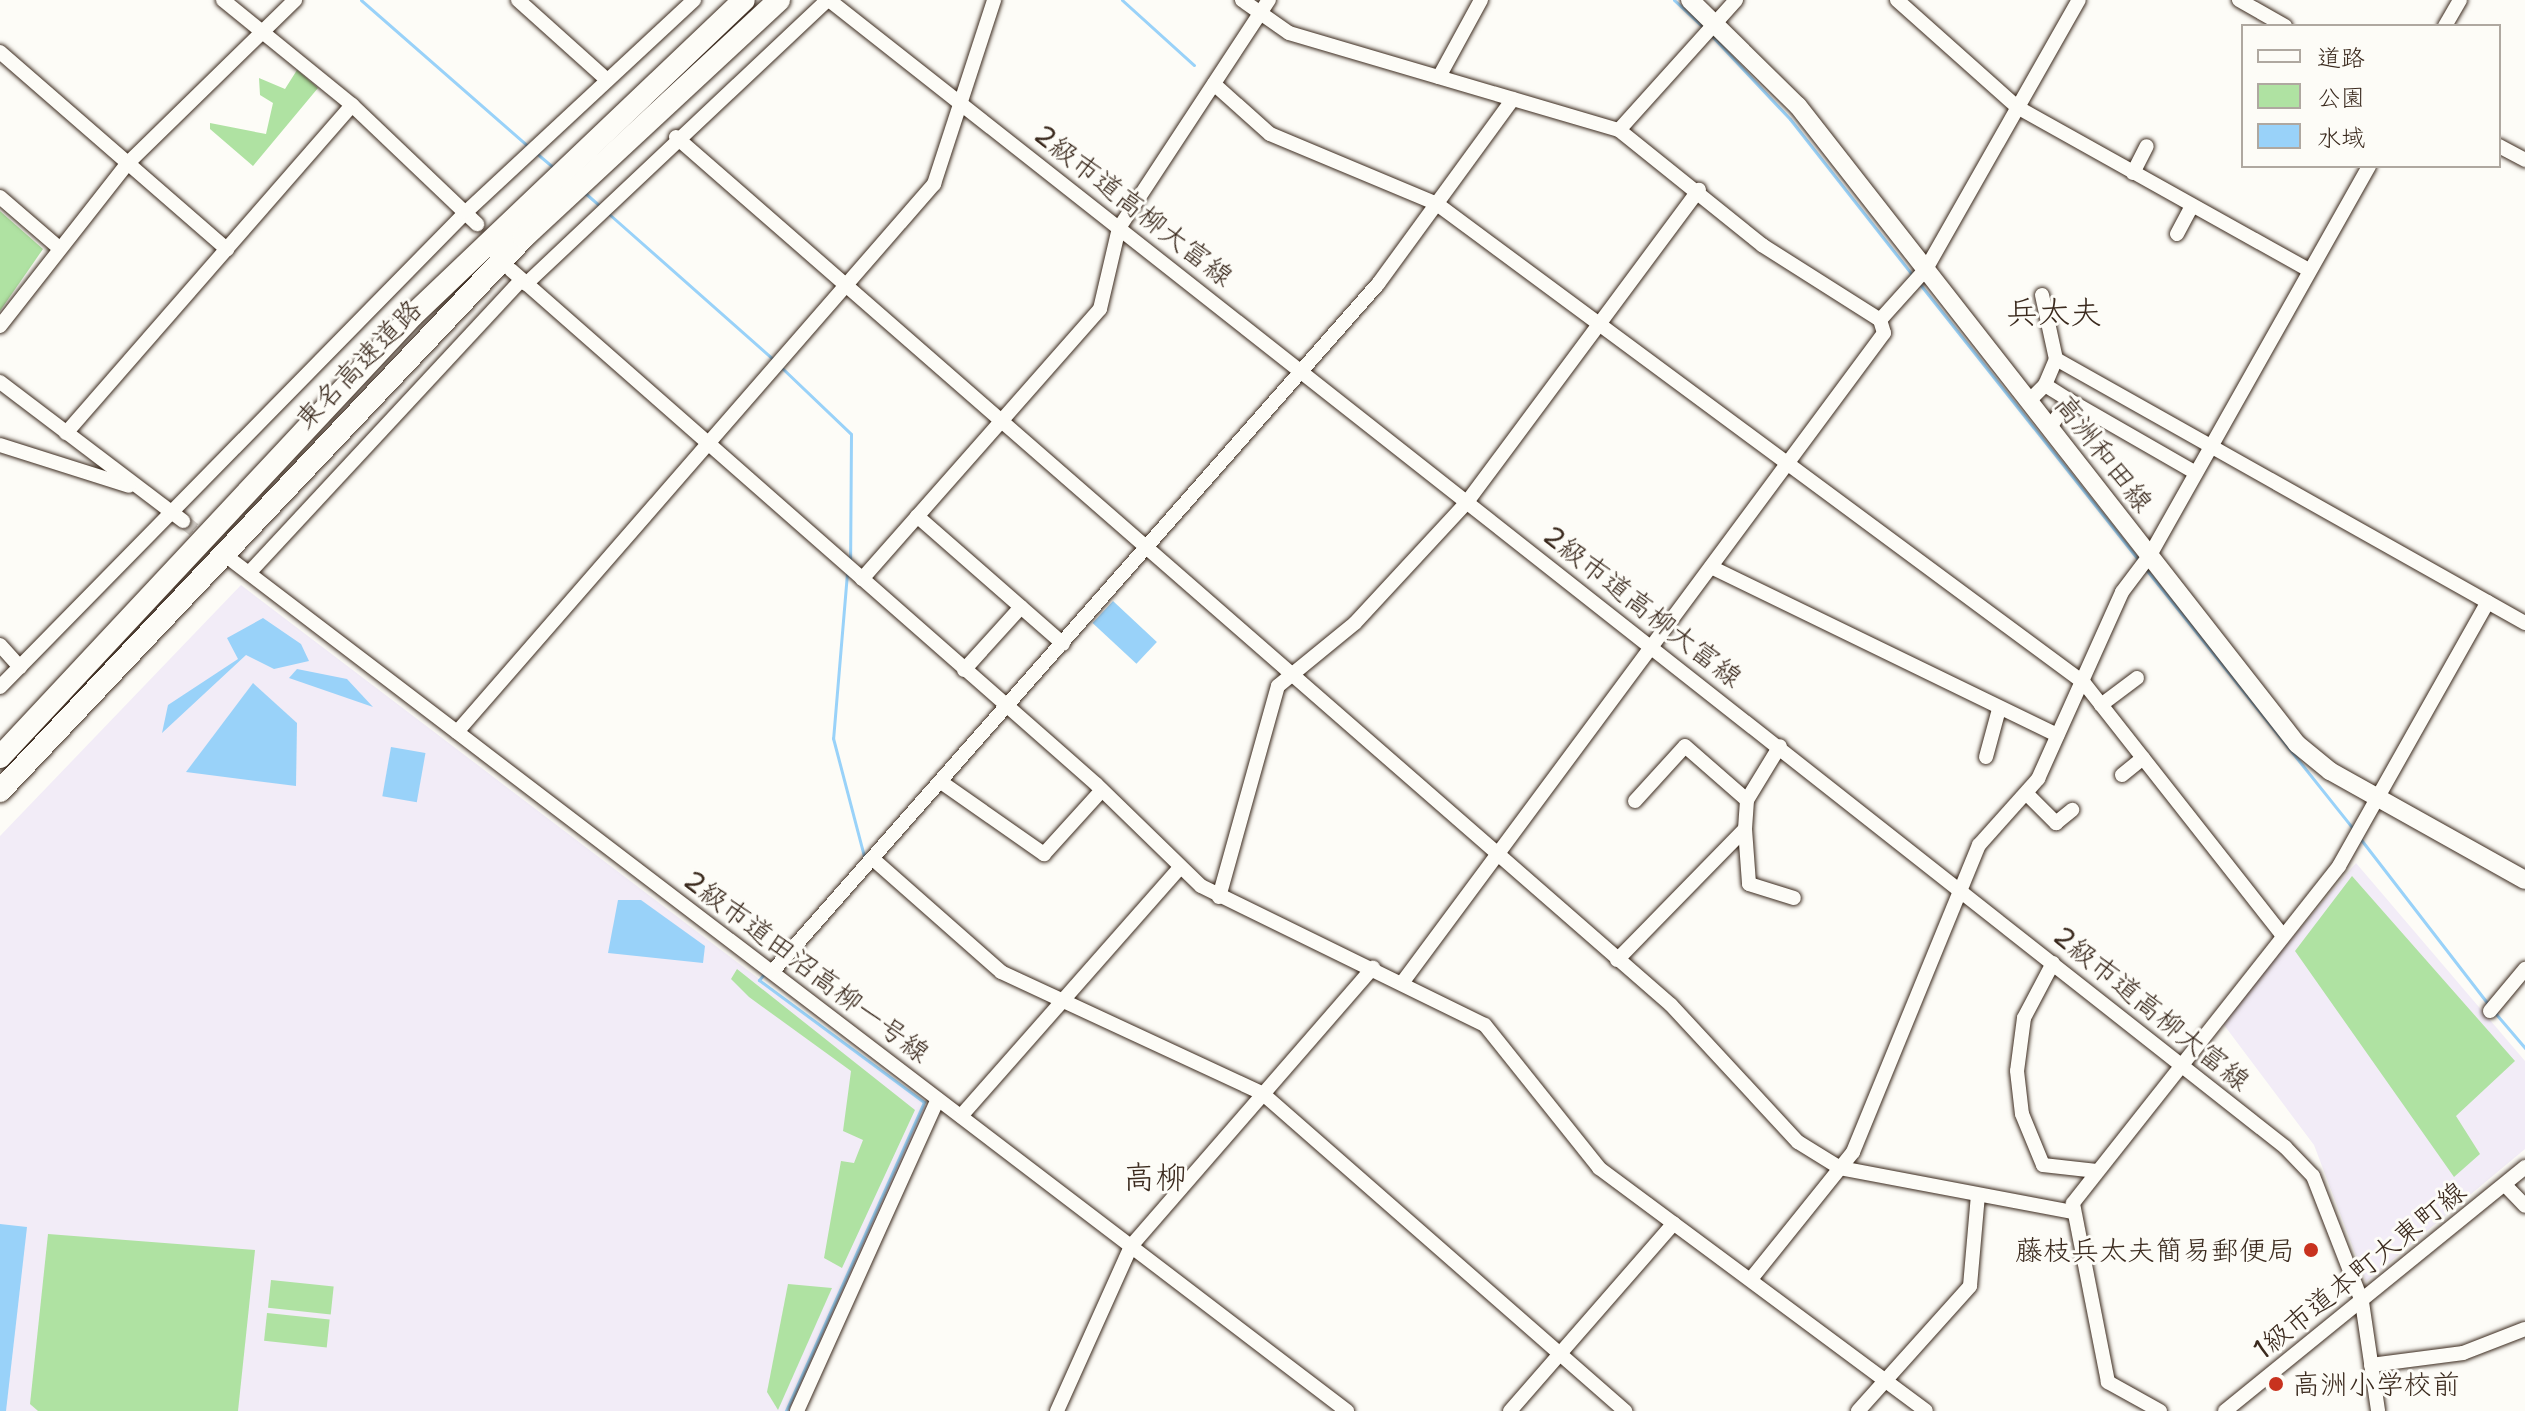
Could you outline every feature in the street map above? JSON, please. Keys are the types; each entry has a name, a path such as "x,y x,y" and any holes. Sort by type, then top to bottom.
{"highway":[{"name":"東名高速道路","path":"0,757 475,251 744,0"},
{"name":"東名高速道路","path":"0,791 524,237 779,0"}],"main road":[{"name":"高洲和田線","path":"1690,0 1716,22 1798,106 2297,744 2330,771 2380,795 2525,880"}],"street":[{"path":"223,0 266,30 352,105 467,211 477,224"},
{"path":"0,326 58,247 127,164 295,0"},
{"path":"518,0 606,79"},
{"path":"0,687 177,517 467,211 694,0"},
{"path":"249,573 519,278 828,0"},
{"name":"2級市道高柳大富線","path":"828,0 961,99 1119,228 2178,1061 2313,1176 2362,1302 2378,1411"},
{"path":"457,732 934,184 994,0"},
{"path":"1242,0 1266,6 1289,33 1619,130 1699,190 1762,245 1880,320 1884,333 1402,983"},
{"path":"1439,77 1481,0"},
{"path":"1619,130 1736,0"},
{"path":"1897,0 2017,107 2309,270"},
{"path":"1880,320 1926,269 2079,0"},
{"path":"2239,0 2281,24"},
{"path":"2446,24 2460,0"},
{"path":"862,579 1100,309 1119,228 1266,6"},
{"path":"0,52 227,249"},
{"path":"1214,84 1270,134 1437,204 2084,683 2282,935"},
{"path":"772,972 1303,370 1437,204 1513,99"},
{"path":"66,433 352,105"},
{"path":"676,137 1671,1005 1798,1142 1840,1168 2072,1212"},
{"path":"2133,173 2147,146"},
{"path":"2501,147 2525,160"},
{"path":"1751,1279 1853,1152 1979,845 2028,795 2134,576 2150,555 2368,168"},
{"path":"1219,897 1278,686 1355,623 1467,502 1699,190"},
{"path":"0,197 58,247"},
{"path":"2177,234 2192,206"},
{"path":"519,278 1102,790 1180,868 1219,897 1373,968 1485,1025 1599,1168 1926,1411"},
{"path":"2028,402 2045,385 2056,359 2042,295"},
{"path":"2056,359 2525,623"},
{"path":"0,382 177,517"},
{"path":"2045,385 2196,473"},
{"path":"2049,429 2069,400"},
{"path":"0,445 132,484"},
{"path":"917,516 1063,644"},
{"name":"2級市道田沼高柳一号線","path":"234,562 1347,1411"},
{"path":"1711,567 2057,735"},
{"path":"2160,1411 2108,1382 2072,1212 2097,1171 2178,1061 2339,866 2488,602"},
{"path":"964,670 1021,607"},
{"path":"0,645 20,667"},
{"path":"2101,705 2137,678"},
{"path":"1986,757 1999,709"},
{"path":"1635,801 1685,746 1747,800"},
{"path":"1780,746 1747,800 1745,829 1749,884 1794,898"},
{"path":"2122,775 2143,758"},
{"path":"941,782 1044,854 1102,790"},
{"path":"2028,795 2056,823 2072,810"},
{"path":"1617,960 1745,829"},
{"path":"873,859 1001,972 1262,1093 1625,1411"},
{"path":"961,1116 1180,868"},
{"path":"2053,963 2024,1018 2017,1071 2022,1114 2043,1165 2097,1171"},
{"path":"1057,1411 1131,1246 1373,968"},
{"path":"2490,1011 2525,969"},
{"path":"797,1411 938,1099"},
{"name":"1級市道本町大東町線","path":"2225,1411 2525,1167"},
{"path":"2505,1185 2525,1206"},
{"path":"1858,1411 1970,1286 1978,1195"},
{"path":"1510,1411 1674,1223"},
{"path":"2371,1365 2463,1353 2525,1329"}],"shaded area":[{"path":"241,585 933,1111 791,1411 0,1411 0,836"},
{"path":"2356,863 2525,1061 2525,1149 2366,1282 2314,1145 2221,1021"}],"green space":[{"path":"297,70 318,88 253,166 210,129 210,123 266,134 273,103 260,95 259,78 285,89"},
{"path":"0,211 43,249 0,311"},
{"path":"2352,876 2515,1061 2456,1116 2480,1154 2454,1177 2295,951"},
{"path":"737,969 915,1110 842,1268 824,1258 841,1161 854,1163 863,1140 843,1131 851,1071 749,997 731,979"},
{"path":"48,1234 255,1250 238,1411 38,1411 30,1404"},
{"path":"271,1280 334,1287 331,1314 268,1308"},
{"path":"788,1284 832,1288 778,1410 767,1392"},
{"path":"267,1313 330,1320 327,1347 264,1341"}],"water":[{"path":"1113,601 1157,642 1136,664 1093,623"},
{"path":"263,618 301,644 309,661 274,669 246,655 162,733 168,705 238,659 227,638"},
{"path":"297,669 347,679 373,707 289,678"},
{"path":"253,683 297,723 296,786 186,772"},
{"path":"391,747 425,753 417,802 382,796"},
{"path":"618,900 641,900 705,946 703,963 608,953"},
{"path":"0,1224 27,1227 6,1411 0,1411"}],"waterway":[{"path":"361,0 529,147"},
{"path":"1122,0 1194,65"},
{"path":"1674,0 1705,29"},
{"path":"1711,35 1790,119 1914,277"},
{"path":"535,152 554,168"},
{"path":"585,193 600,206"},
{"path":"609,214 774,360"},
{"path":"1919,283 2140,562"},
{"path":"782,368 851,434 850,562"},
{"path":"2145,568 2355,831"},
{"path":"847,573 833,738 865,860"},
{"path":"2359,837 2489,1005"},
{"path":"764,974 759,980 924,1102 786,1411"},
{"path":"2496,1014 2525,1048"}],"tunnel":[{"path":"183,521 231,559"}],"place":[{"name":"藤枝兵太夫簡易郵便局","path":"2311,1250"},
{"name":"高洲小学校前","path":"2276,1384"}],"district":[{"name":"兵太夫","path":"2054,312"},
{"name":"高柳","path":"1155,1177"}]}
